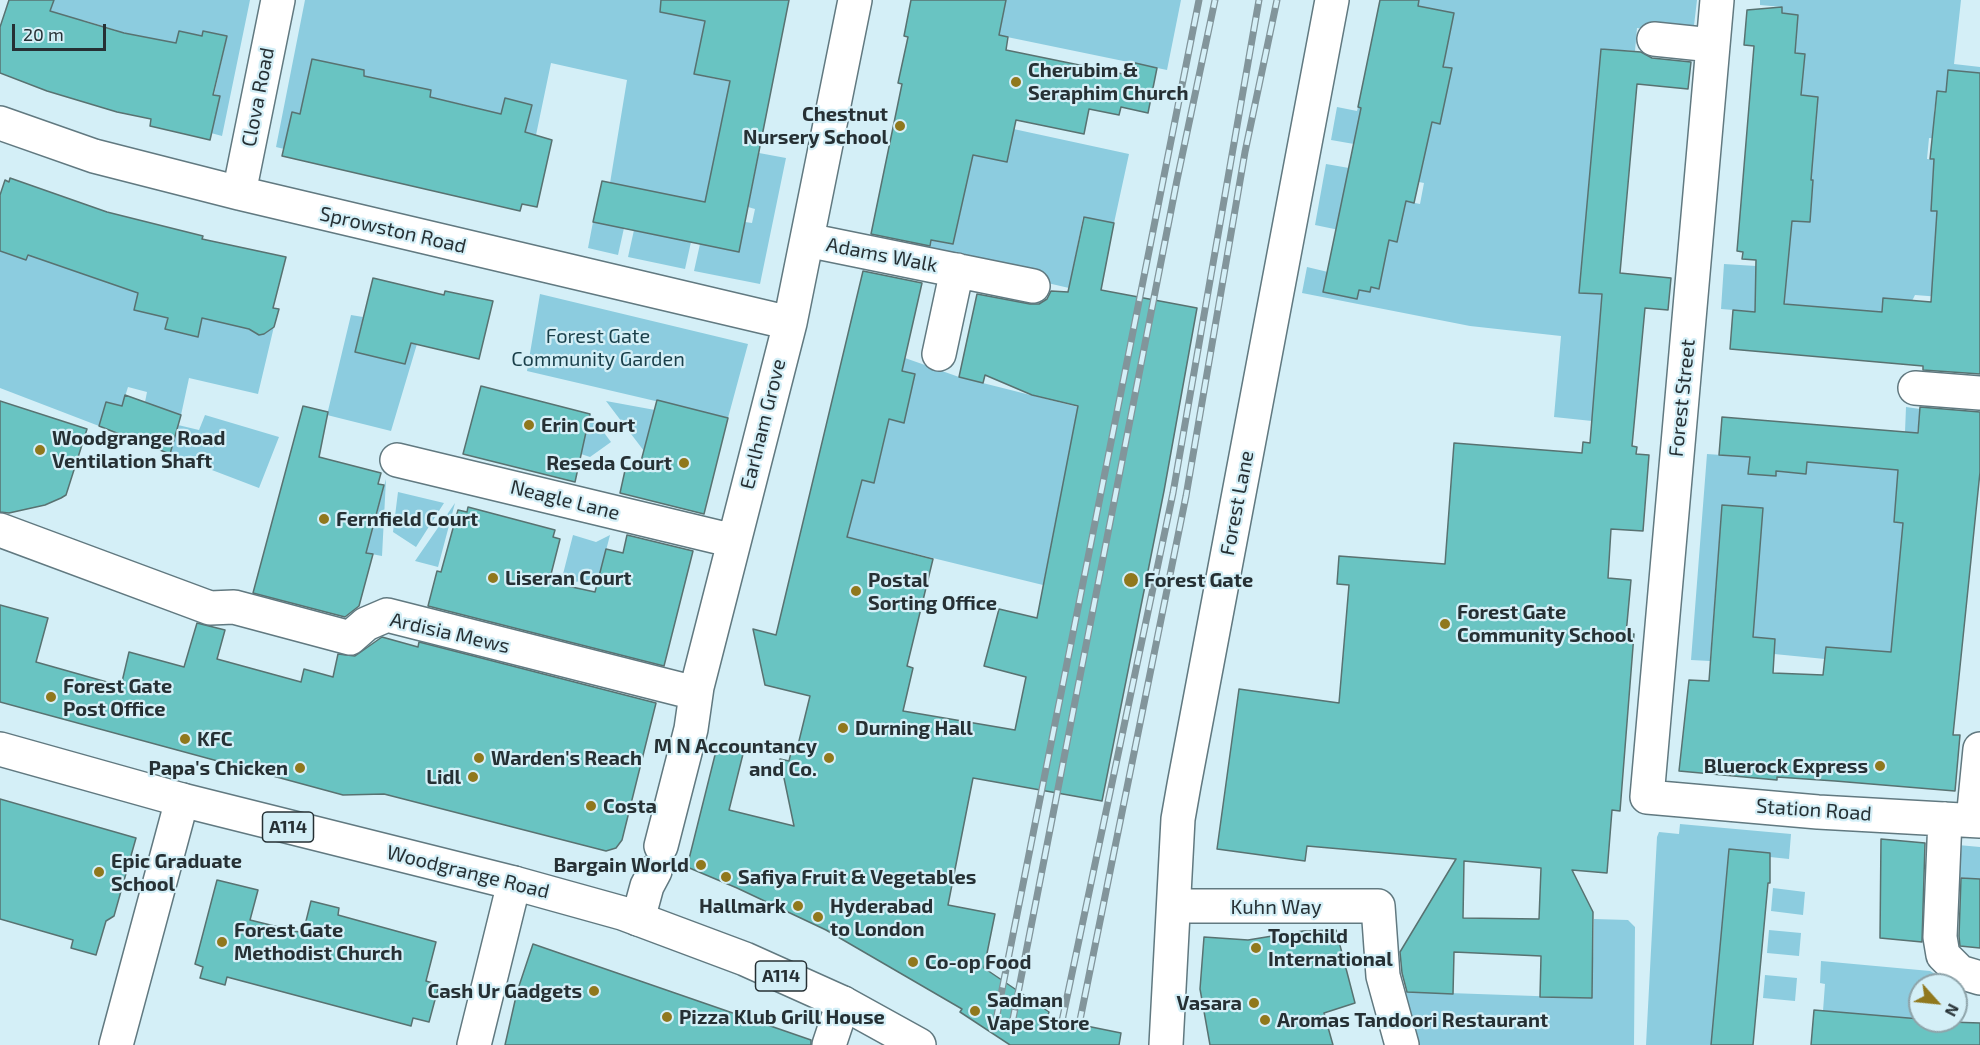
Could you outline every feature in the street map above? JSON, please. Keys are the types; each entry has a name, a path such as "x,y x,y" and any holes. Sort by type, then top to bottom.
{"street":[{"name":"Clova Road","path":"239,193 278,0"},
{"name":"Earlham Grove","path":"638,919 647,886 658,859 691,729 695,693 790,322 855,0"},
{"name":"Forest Lane","path":"1166,1045 1178,819 1332,0"},
{"name":"Forest Street","path":"1647,797 1717,0"},
{"path":"1654,39 1712,45"},
{"name":"Sprowston Road","path":"0,123 94,156 239,193 790,322"},
{"name":"Adams Walk","path":"807,240 1033,286"},
{"name":"Adams Walk","path":"939,354 957,270"},
{"path":"1915,388 1980,393"},
{"name":"Neagle Lane","path":"397,460 734,541"},
{"name":"Ardisia Mews","path":"0,530 210,608 234,608 350,638 366,624 387,615 695,693"},
{"name":"Woodgrange Road","path":"0,749 182,800 514,883 638,919 745,959 843,1003 919,1045"},
{"path":"1980,749 1940,937 1942,955 1960,972 1980,978"},
{"name":"Station Road","path":"1647,797 1818,812 1966,820"},
{"path":"116,1045 182,800"},
{"path":"474,1045 514,883"},
{"name":"Kuhn Way","path":"1174,906 1378,906 1383,976 1402,1045"},
{"path":"829,1045 843,1003"}],"green space":[{"path":"54,0 250,0 222,136 211,133 220,97 214,95 227,36 202,31 202,36 167,82 151,119 147,118 164,41 145,37 140,60 106,65 116,30 83,20 79,34 40,40"},
{"path":"305,0 706,0 743,29 702,37 694,74 731,82 705,202 610,183 627,80 551,63 536,135 519,155 532,105 505,98 493,148 465,142 473,107 444,100 439,120 411,184 431,90 364,76 364,70 312,59 300,114 292,112 284,149 276,147"},
{"path":"1006,0 1181,0 1167,70 915,18 1001,27"},
{"path":"1419,0 1697,0 1693,34 1637,28 1635,51 1601,49 1579,292 1602,294 1592,421 1554,417 1561,336 1470,326 1302,293 1307,267 1328,272 1324,292 1357,299 1359,290 1369,292 1371,287 1379,289 1388,240 1315,225 1326,164 1349,168 1380,196 1420,204 1424,183 1384,175 1354,144 1331,140 1337,107 1357,111 1358,107 1440,124 1452,68 1440,66 1454,13 1418,6"},
{"path":"1760,0 1961,0 1954,64 1980,67 1980,73 1953,92 1937,91 1934,112 1980,143 1929,138 1927,159 1968,162 1934,162 1933,182 1966,185 1932,211 1938,211 1933,268 1980,300 1915,295 1912,301 1883,299 1881,322 1721,309 1724,264 1756,266 1792,221 1810,222 1813,181 1795,179 1798,137 1815,138 1818,97 1801,95 1805,54 1759,50 1796,43 1798,15 1782,13 1782,7 1760,5"},
{"path":"898,104 1129,154 1114,223 1083,217 1069,288 910,251 913,236 953,244 961,210 927,166 969,174 973,155 1007,162"},
{"path":"759,153 786,158 760,284 694,271 700,244 739,251 745,222 752,223 755,209 748,207"},
{"path":"593,222 624,228 618,255 588,248"},
{"path":"634,230 691,242 685,269 628,257"},
{"path":"0,251 26,260 29,255 139,289 134,310 161,316 175,286 165,329 197,337 210,285 220,322 249,329 259,335 270,330 276,318 258,394 189,378 181,415 145,402 147,392 128,387 122,406 106,402 99,426 0,388"},
{"name":"Forest Gate Community Garden","path":"540,294 748,344 728,418 527,371"},
{"path":"421,300 417,344 391,431 327,415 351,315 363,317 355,352 405,364"},
{"path":"905,358 959,377 1078,407 1043,585 847,537 854,507 857,479 874,482 884,442 872,415 904,422 899,370"},
{"path":"606,401 655,410 644,451 628,430"},
{"path":"1906,407 1920,409 1917,435 1894,522 1914,524 1923,659 1826,647 1825,659 1774,654 1775,639 1753,637 1763,508 1722,505 1710,661 1691,660 1707,454 1750,457 1749,474 1776,476 1776,471 1806,474 1807,462 1905,432"},
{"path":"590,414 611,442 590,457 581,454"},
{"path":"205,415 279,437 259,488 170,454 178,425 199,430"},
{"path":"386,479 382,556 366,553"},
{"path":"398,492 444,503 416,547 393,532"},
{"path":"455,503 438,567 415,561"},
{"path":"573,535 596,542 610,535 599,578 575,582 562,578"},
{"path":"1680,824 1791,834 1789,859 1770,857 1770,853 1729,849 1711,1045 1646,1045 1657,837 1659,832 1679,834"},
{"path":"1958,845 1980,847 1980,879 1955,877"},
{"path":"1773,888 1805,892 1803,915 1771,911"},
{"path":"1594,919 1628,920 1635,927 1634,1045 1407,1045 1392,991 1592,998"},
{"path":"1769,930 1801,933 1799,956 1767,953"},
{"path":"1821,961 1933,973 1908,973 1908,1018 1823,1011 1825,984 1820,983"},
{"path":"1765,975 1797,978 1795,1001 1763,998"}],"building":[{"path":"9,0 54,0 50,11 124,33 176,43 179,31 202,36 203,31 227,36 213,95 220,96 210,140 150,126 151,119 117,112 47,91 0,73 0,27"},
{"path":"661,0 789,0 739,252 593,222 602,181 705,202 730,81 694,74 705,21 660,12"},
{"path":"911,0 1006,0 999,35 1008,37 1006,50 1128,75 1131,62 1157,68 1148,113 1121,107 1119,115 1089,109 1084,134 1016,120 1007,162 973,155 953,244 931,240 930,246 871,234 902,84 898,83 908,37 904,36"},
{"path":"1380,0 1419,0 1418,6 1454,13 1443,67 1452,68 1440,124 1432,122 1414,203 1406,201 1397,242 1389,240 1379,289 1371,287 1370,292 1359,290 1357,299 1323,292 1361,108 1358,107"},
{"path":"1782,7 1782,13 1798,15 1795,53 1805,54 1801,95 1818,97 1810,222 1792,221 1784,304 1882,312 1883,298 1931,302 1937,211 1931,211 1934,159 1930,159 1937,91 1946,92 1948,70 1980,73 1980,374 1923,370 1923,366 1730,349 1733,310 1755,312 1756,260 1742,259 1743,252 1737,251 1754,46 1744,45 1747,10"},
{"path":"1601,49 1641,52 1652,58 1691,62 1688,89 1637,84 1620,273 1671,278 1668,310 1645,308 1632,446 1637,447 1636,454 1649,455 1643,531 1611,529 1608,578 1631,580 1626,634 1634,634 1620,811 1612,810 1607,873 1572,870 1593,912 1592,998 1540,997 1541,956 1454,952 1453,994 1407,992 1400,952 1456,859 1307,846 1305,861 1217,849 1239,689 1339,703 1349,585 1337,584 1339,556 1445,564 1454,443 1582,453 1583,442 1590,443 1602,294 1579,293","holes":["1464,861 1541,868 1539,919 1463,918"]},
{"path":"312,59 364,70 364,76 431,90 430,97 501,114 505,98 532,105 525,132 552,140 537,207 522,204 520,211 282,156 292,112 300,114"},
{"path":"10,178 107,212 203,236 202,239 286,257 273,308 279,309 274,327 259,335 249,329 202,318 198,337 165,329 168,318 134,310 138,293 28,255 26,260 0,251 0,195 5,180 9,182"},
{"path":"1084,217 1114,223 1101,290 1197,308 1164,491 1102,801 973,778 948,905 995,914 984,968 1049,1012 1047,1018 1121,1033 1119,1045 1010,1045 960,1012 962,1009 826,930 687,867 718,743 744,750 729,810 794,826 780,759 789,761 793,744 798,745 810,696 765,685 753,629 776,635 863,271 922,283 902,371 915,374 904,423 889,419 874,483 862,480 847,537 933,559 907,666 913,668 903,711 1015,730 1026,677 984,666 999,609 1037,618 1078,406 1032,395 985,375 983,383 959,377 977,294 1039,304 1047,299 1051,291 1068,292"},
{"path":"373,278 444,295 445,291 493,301 479,359 411,343 405,364 355,352"},
{"name":"Erin Court","path":"481,386 590,414 575,482 463,454"},
{"path":"125,395 181,415 170,454 99,426 106,402 122,406"},
{"name":"Reseda Court","path":"657,400 728,418 704,514 620,493 626,466 639,469"},
{"name":"Woodgrange Road Ventilation Shaft","path":"0,401 87,429 66,495 45,505 9,513 0,512"},
{"name":"Fernfield Court","path":"303,406 328,412 319,457 381,473 378,484 384,485 366,553 373,554 359,606 345,617 253,593"},
{"path":"1920,407 1980,412 1980,472 1953,735 1960,735 1955,791 1777,777 1777,780 1679,771 1689,680 1709,681 1722,505 1763,508 1753,637 1775,639 1773,673 1823,675 1826,647 1891,652 1903,523 1894,522 1898,470 1807,462 1806,474 1776,471 1776,476 1748,474 1750,457 1719,455 1722,417 1918,433"},
{"path":"468,507 555,530 553,537 560,539 549,582 595,592 606,549 623,553 627,535 693,551 664,666 428,606 437,571 441,572 458,510 467,512"},
{"path":"0,605 48,618 36,662 121,686 129,652 184,667 197,623 225,630 217,659 301,682 304,669 333,677 338,654 355,656 382,637 418,647 419,642 656,703 622,840 616,848 606,851 384,794 343,795 0,702"},
{"path":"0,799 136,838 114,916 106,921 96,955 71,948 73,940 0,919"},
{"path":"1881,839 1925,843 1922,942 1880,938"},
{"path":"1729,849 1770,853 1770,883 1768,883 1753,1045 1711,1045"},
{"path":"1961,878 1980,879 1980,948 1960,946"},
{"path":"217,880 258,890 250,920 303,933 311,901 339,908 338,915 436,942 426,981 439,985 429,1022 413,1018 411,1026 227,977 225,985 200,978 203,967 195,964"},
{"path":"1336,930 1355,1003 1324,1013 1333,1045 1210,1045 1200,989 1204,937 1248,940 1303,931"},
{"path":"533,944 811,1040 811,1045 505,1045 517,992"},
{"path":"1814,1010 1908,1018 1908,1033 1968,1033 1968,1023 1980,1023 1980,1045 1811,1045"}],"railway":[{"path":"997,1015 1199,0"},
{"path":"1012,1024 1177,180 1215,0"},
{"path":"1062,1021 1173,493 1259,0"},
{"path":"1079,1025 1186,496 1245,152 1277,0"}],"place":[{"name":"Cherubim & Seraphim Church","path":"1016,82"},
{"name":"Chestnut Nursery School","path":"900,126"},
{"name":"Erin Court","path":"529,425"},
{"name":"Woodgrange Road Ventilation Shaft","path":"40,450"},
{"name":"Reseda Court","path":"684,463"},
{"name":"Fernfield Court","path":"324,519"},
{"name":"Liseran Court","path":"493,578"},
{"name":"Forest Gate","path":"1131,580"},
{"name":"Postal Sorting Office","path":"856,591"},
{"name":"Forest Gate Community School","path":"1445,624"},
{"name":"Forest Gate Post Office","path":"51,697"},
{"name":"Durning Hall","path":"843,728"},
{"name":"KFC","path":"185,739"},
{"name":"Warden's Reach","path":"479,758"},
{"name":"M N Accountancy and Co.","path":"829,758"},
{"name":"Bluerock Express","path":"1880,766"},
{"name":"Papa's Chicken","path":"300,768"},
{"name":"Lidl","path":"473,777"},
{"name":"Costa","path":"591,806"},
{"name":"Bargain World","path":"701,865"},
{"name":"Epic Graduate School","path":"99,872"},
{"name":"Safiya Fruit & Vegetables","path":"726,877"},
{"name":"Hallmark","path":"798,906"},
{"name":"Hyderabad to London","path":"818,917"},
{"name":"Forest Gate Methodist Church","path":"222,942"},
{"name":"Topchild International","path":"1256,948"},
{"name":"Co-op Food","path":"913,962"},
{"name":"Cash Ur Gadgets","path":"594,991"},
{"name":"Vasara","path":"1254,1003"},
{"name":"Sadman Vape Store","path":"975,1011"},
{"name":"Pizza Klub Grill House","path":"667,1017"},
{"name":"Aromas Tandoori Restaurant","path":"1265,1020"}]}
